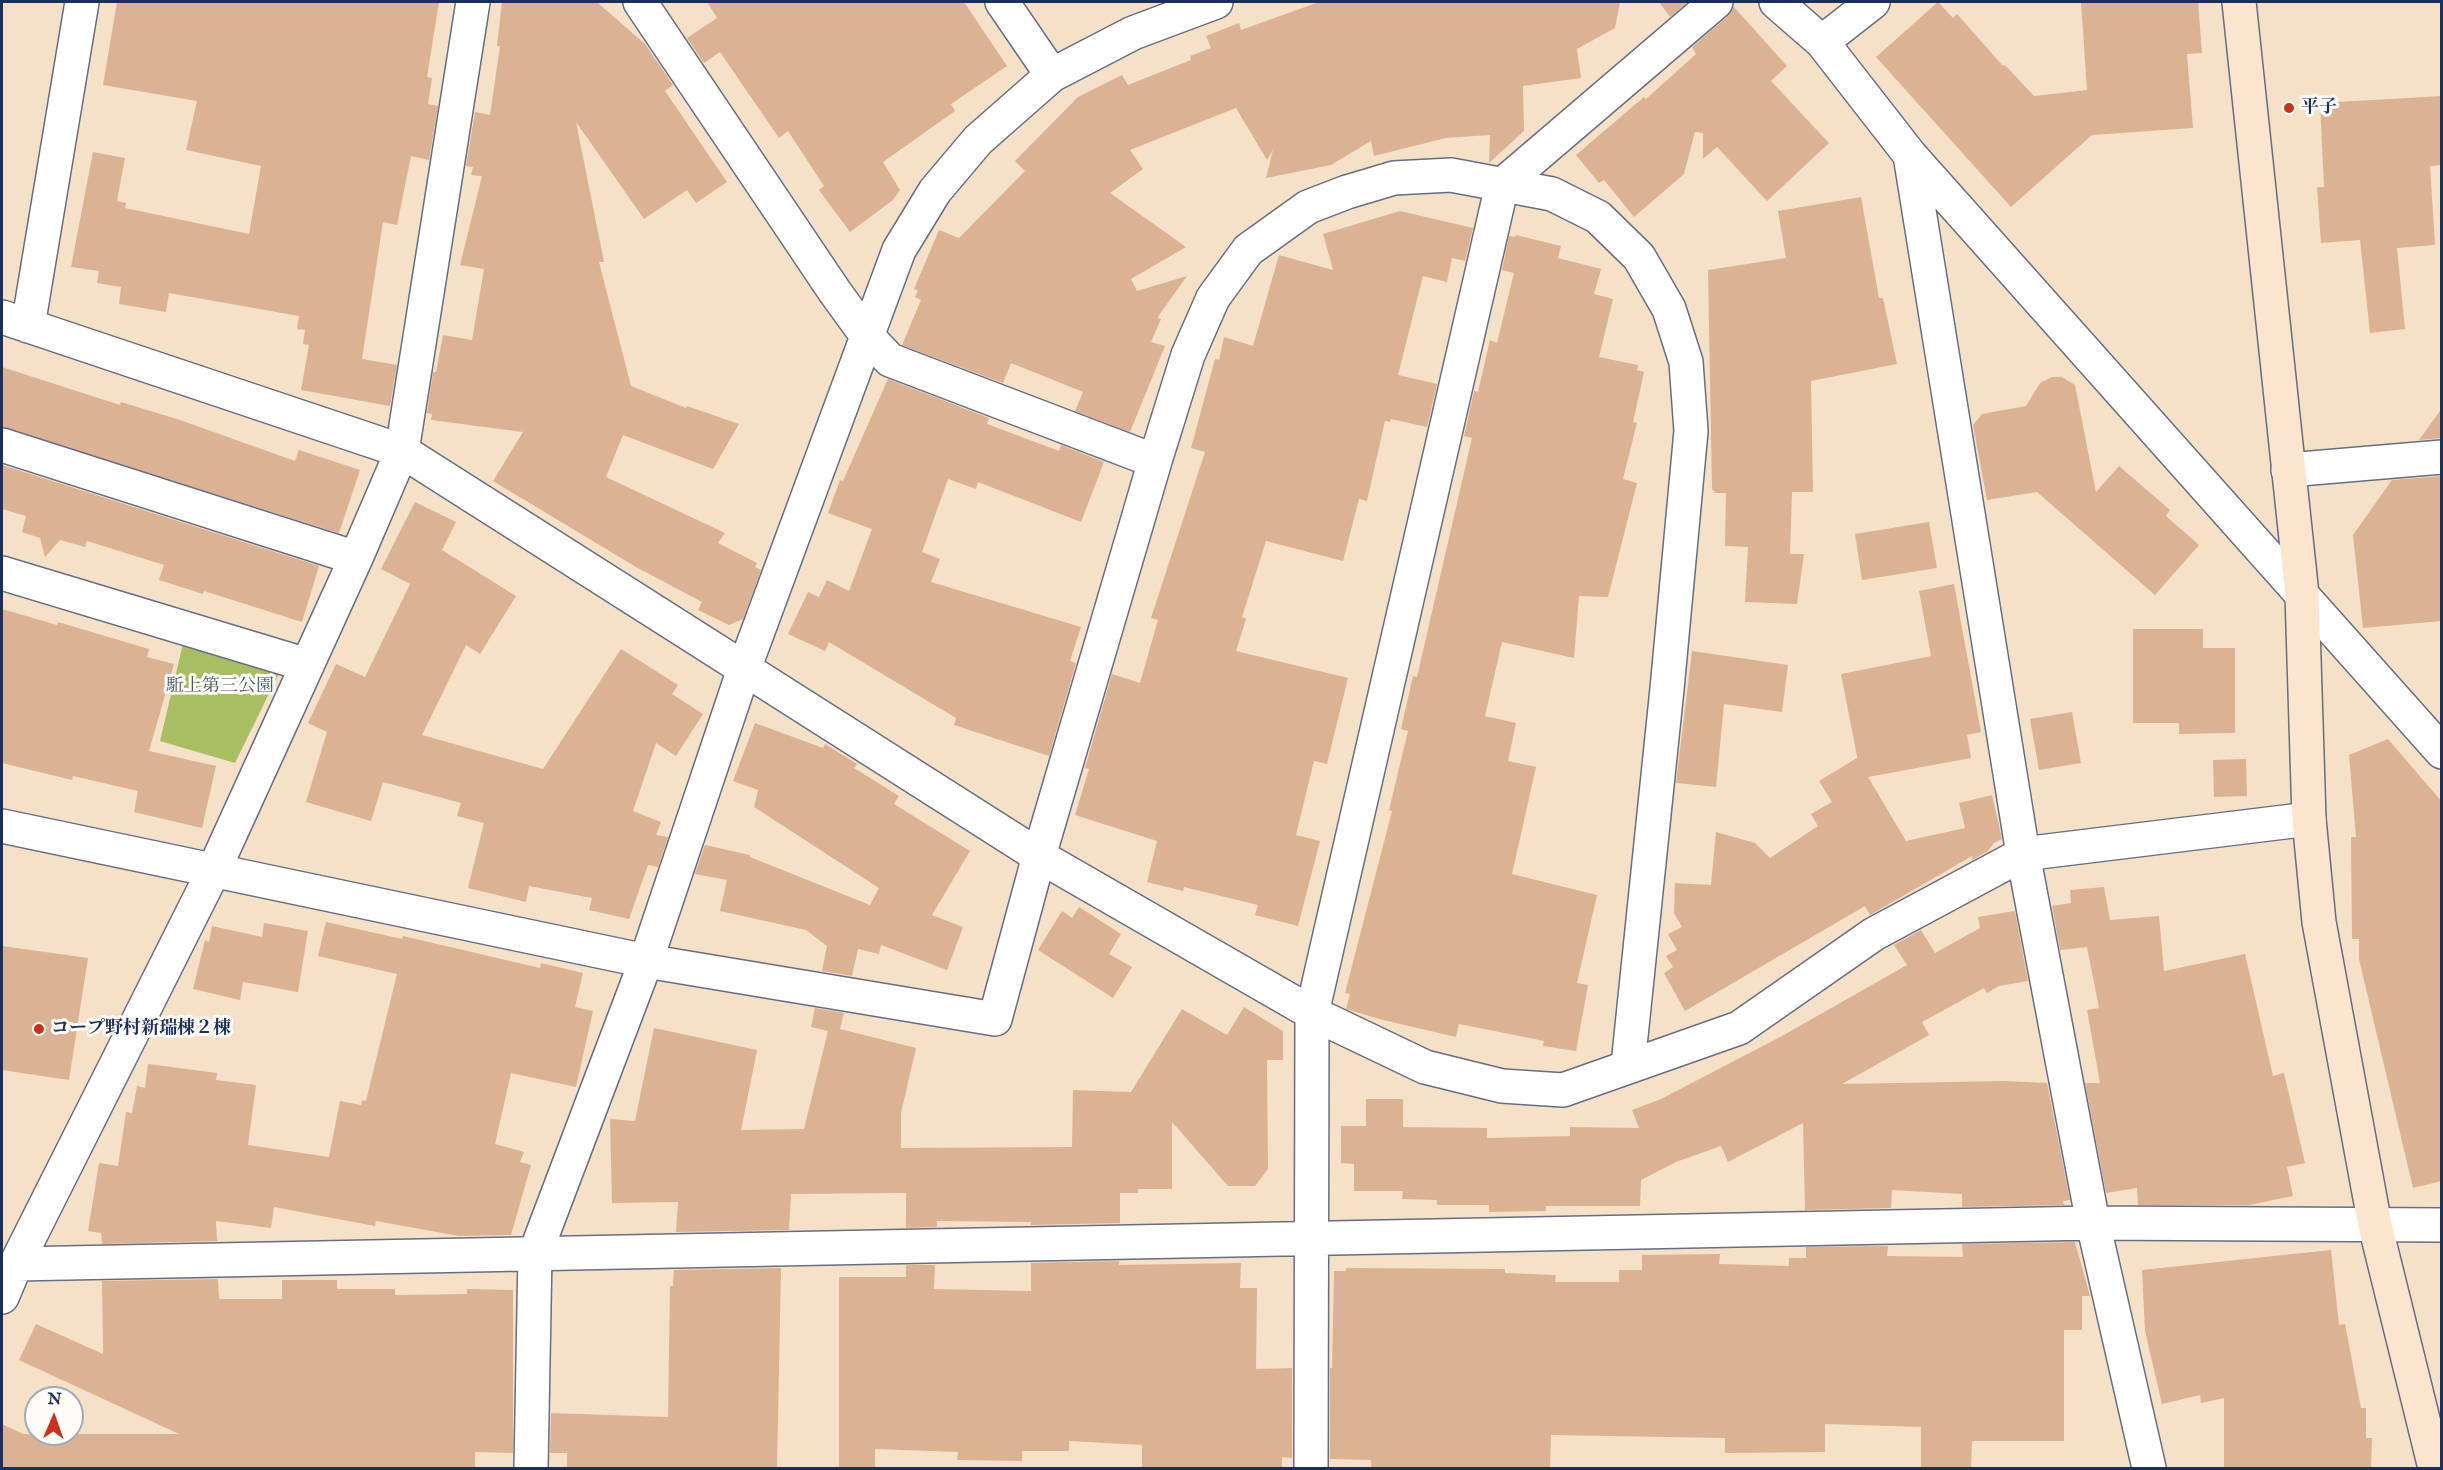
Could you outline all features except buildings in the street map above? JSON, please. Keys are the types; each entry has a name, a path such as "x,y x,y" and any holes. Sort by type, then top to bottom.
{"street":[{"path":"82,2 15,322 402,451 1039,856 1312,1013 1425,1067 1502,1086 1563,1090 1628,1065 1739,1028 1874,934 2023,854 2309,819"},
{"path":"2,1297 16,1263 213,872 356,558 402,451 473,2"},
{"path":"640,2 835,292 867,336 890,360 1155,460"},
{"path":"1002,2 1052,75"},
{"path":"531,1468 535,1254 646,961 744,669 899,250 935,191 978,140 1052,75 1133,33 1216,2"},
{"path":"1311,1468 1312,1013 1502,185 1716,2"},
{"path":"1776,2 1822,42 1910,155 2442,752"},
{"path":"1822,42 1873,2"},
{"path":"2239,2 2302,595 2309,819 2319,921 2375,1225 2435,1468"},
{"path":"1910,155 2023,854 2093,1223 2149,1468"},
{"path":"2,826 646,961 995,1019 1039,856 1155,460 1188,354 1213,298 1248,250 1308,207 1394,178 1452,175 1552,194 1598,217 1639,257 1670,309 1686,362 1691,431 1628,1065"},
{"path":"2,445 356,558"},
{"path":"2288,470 2442,457"},
{"path":"2,573 307,665"},
{"path":"16,1263 2093,1223 2442,1225"}],"green space":[{"name":"駈上第三公園","path":"186,631 287,657 235,763 160,741"}],"place":[{"name":"平子","path":"2289,108"},
{"name":"コープ野村新瑞棟２棟","path":"39,1029"}]}
